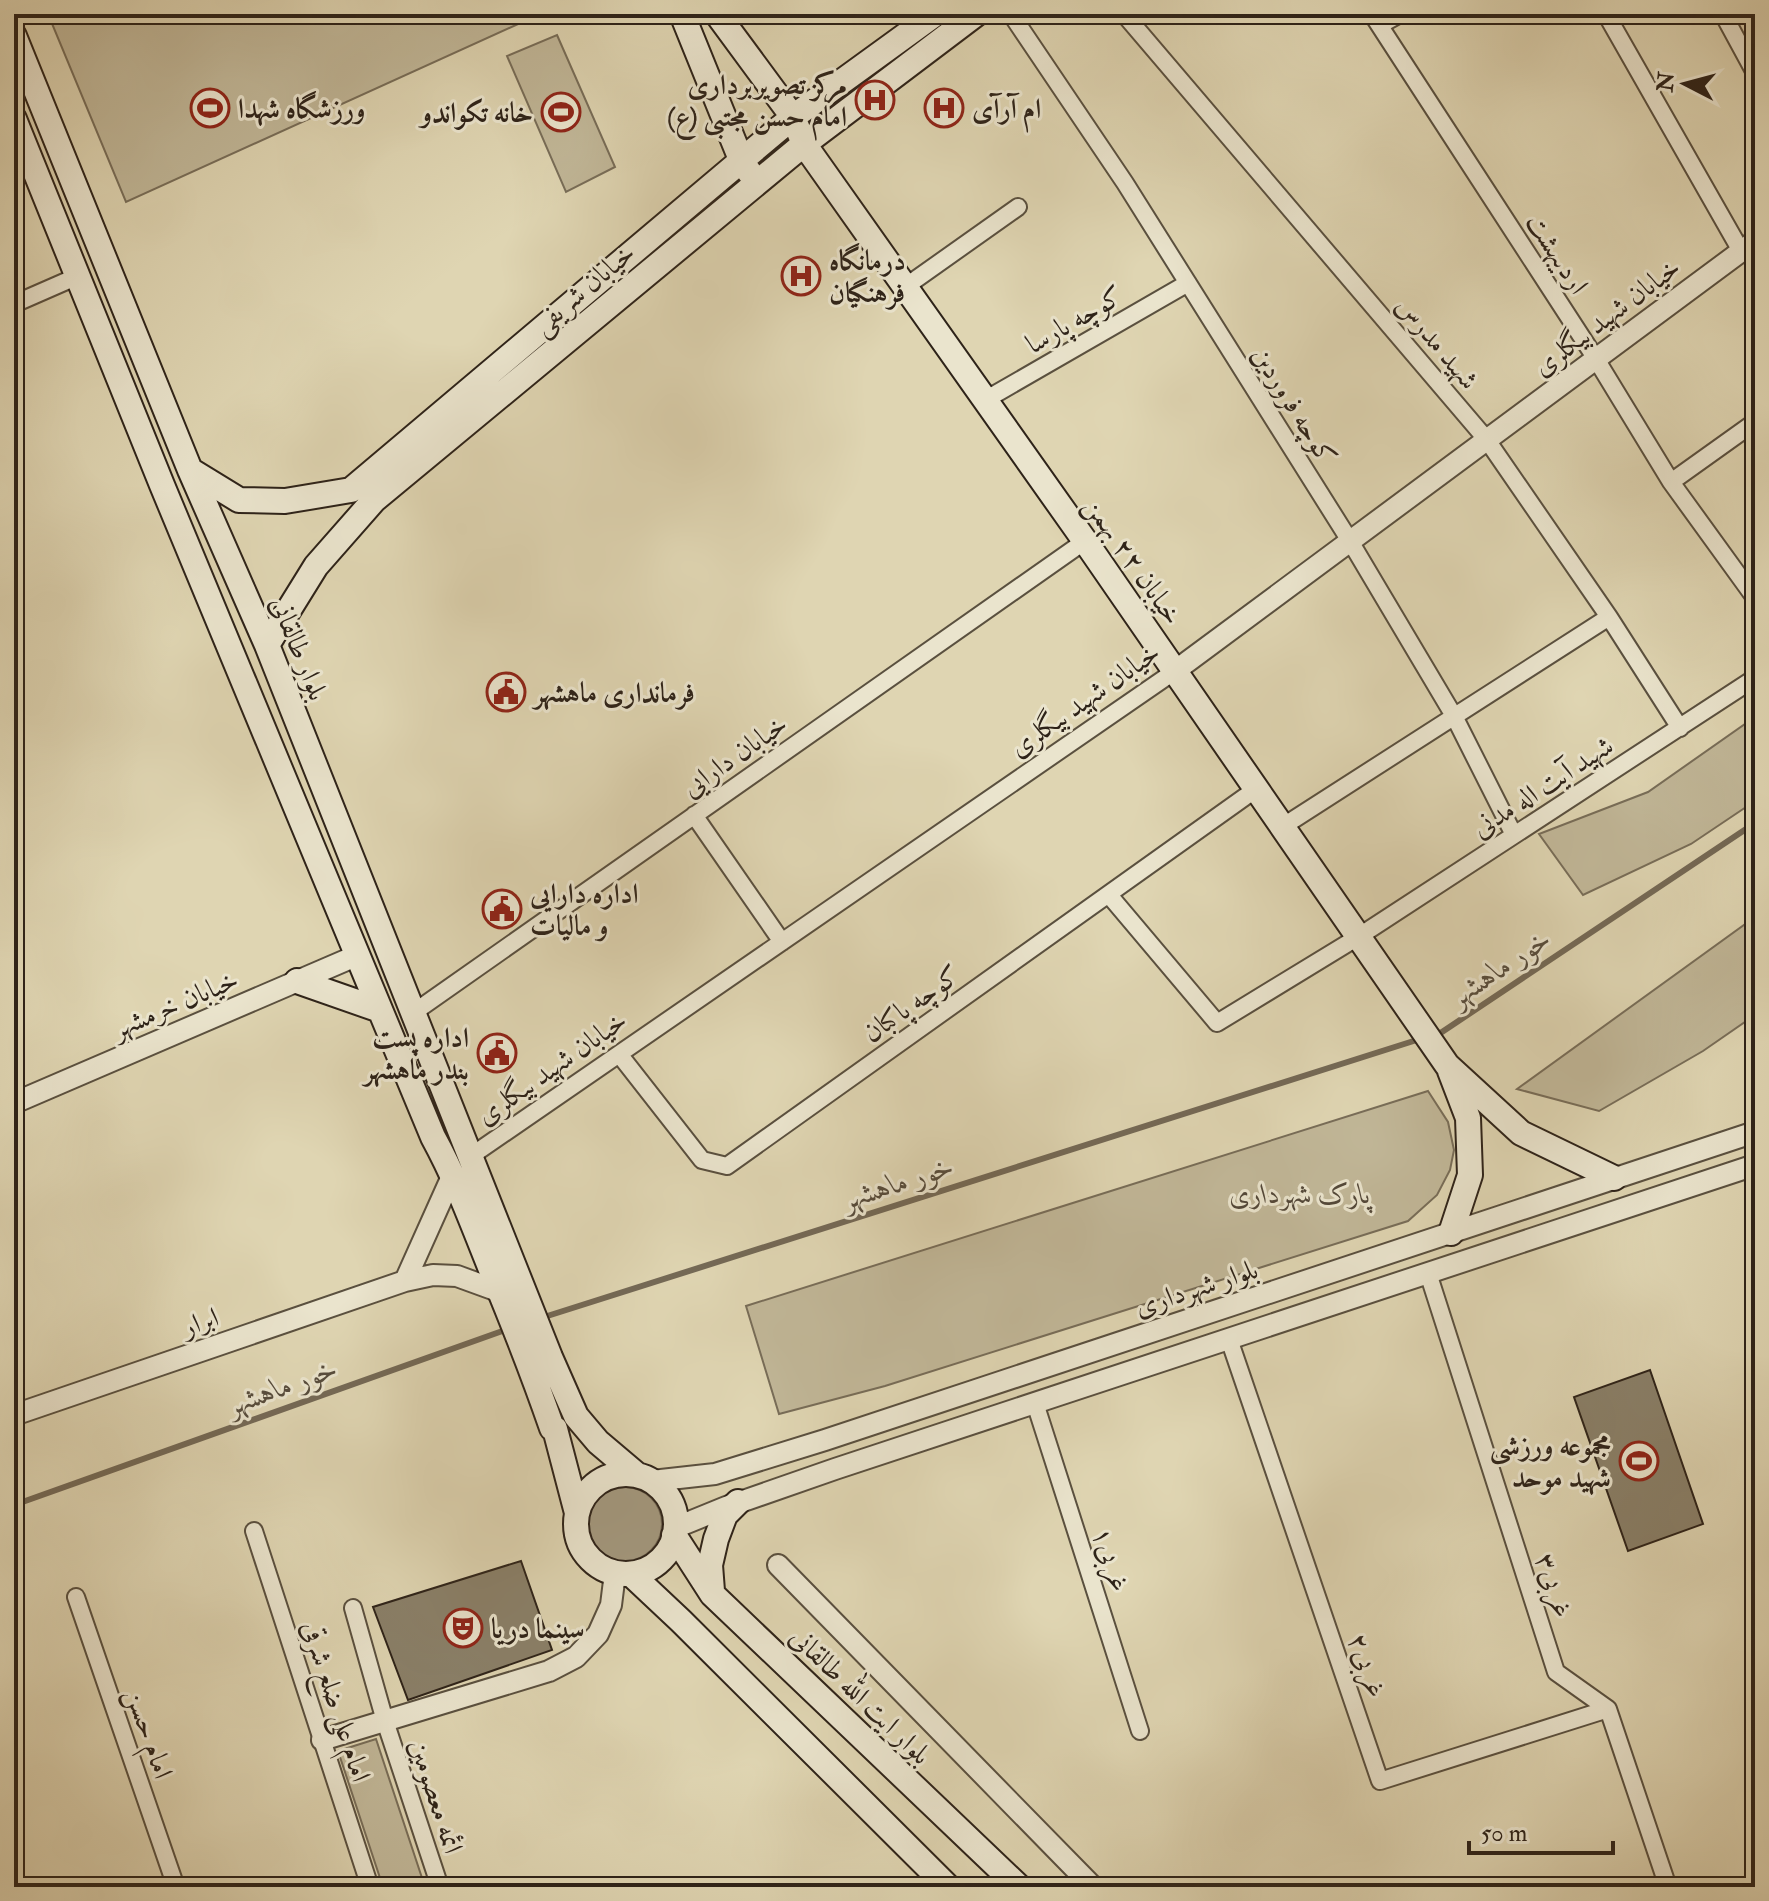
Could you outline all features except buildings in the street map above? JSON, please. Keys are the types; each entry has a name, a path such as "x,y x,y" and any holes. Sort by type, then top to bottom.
{"main road":[{"path":"682,14 742,162 757,184"},
{"name":"خیابان ۲۲ بهمن","path":"717,14 793,117 804,144 1085,541 1447,1065"},
{"name":"خیابان شریفی","path":"267,645 316,566 374,500 492,387 793,117 935,14"},
{"name":"خیابان شریفی","path":"190,470 239,500 285,501 351,490 492,387 976,14"},
{"name":"بلوار طالقانی","path":"14,36 190,470 267,645 471,1156 508,1291"},
{"path":"14,119 433,1137 540,1361 576,1416 598,1442 664,1491 672,1504 676,1531 669,1549 659,1561 646,1570 623,1573 601,1567 580,1544 576,1529 577,1513 583,1498 593,1486 606,1478 622,1474 644,1478"},
{"path":"297,981 380,1010"},
{"path":"1447,1065 1521,1133 1614,1178"},
{"path":"1447,1065 1468,1118 1469,1132 1470,1175 1451,1233"},
{"path":"540,1361 552,1428 555,1429 577,1513"},
{"path":"712,1594 710,1565 716,1539 725,1515 738,1502"},
{"name":"بلوار ایت الله طالقانی","path":"676,1531 712,1594 1019,1887"},
{"path":"623,1573 681,1621 948,1887"}],"street":[{"name":"کوچه فروردین","path":"1011,14 1125,183 1350,541 1454,716 1514,835"},
{"name":"شهید مدرس","path":"1124,14 1487,440 1609,617 1680,728"},
{"path":"1376,20 1400,14"},
{"path":"1606,14 1748,246"},
{"path":"1723,14 1755,73"},
{"name":"اردیبهشت","path":"1376,20 1596,359 1671,482 1755,598"},
{"path":"905,287 1018,207"},
{"name":"خیابان شهید بیگلری","path":"471,1156 1175,671 1748,246"},
{"path":"14,304 78,276"},
{"name":"کوچه پارسا","path":"985,400 1188,283"},
{"path":"1671,482 1755,422"},
{"name":"خیابان دارایی","path":"413,1013 1085,541"},
{"path":"1282,827 1609,617"},
{"name":"شهید آیت اله مدنی","path":"1109,895 1217,1023 1358,937 1755,678"},
{"name":"کوچه پاکبان","path":"619,1054 702,1160 727,1166 1256,789"},
{"path":"694,815 782,942"},
{"name":"خیابان خرمشهر","path":"14,1103 358,955"},
{"name":"بلوار شهرداری","path":"644,1478 715,1474 825,1440 1755,1132"},
{"path":"676,1531 738,1502 835,1469 1755,1165"},
{"path":"405,1281 453,1174"},
{"name":"۳غربی","path":"1428,1273 1556,1672 1608,1709"},
{"name":"ابرار","path":"14,1415 405,1281 433,1275 457,1276 508,1291"},
{"name":"۲غربی","path":"1229,1339 1380,1781 1608,1709"},
{"name":"۱غربی","path":"1035,1403 1140,1731"},
{"path":"825,1440 835,1469"},
{"name":"امام علی ضلع شرقی","path":"254,1531 370,1887"},
{"path":"778,1565 1093,1887"},
{"path":"322,1740 549,1671 576,1657 598,1634 623,1573"},
{"name":"امام حسن","path":"76,1597 176,1887"},
{"name":"ائمه معصومین","path":"353,1608 385,1721 440,1887"},
{"path":"1608,1709 1668,1887"}],"green space":[{"name":"ورزشگاه شهدا","path":"48,14 540,14 126,202"},
{"name":"خانه تکواندو","path":"557,35 615,167 566,192 507,56"},
{"path":"1755,717 1755,801 1691,844 1583,895 1539,834 1648,792"},
{"path":"1755,917 1755,1015 1703,1051 1599,1111 1517,1089"},
{"name":"پارک شهرداری","path":"1428,1091 1448,1122 1454,1150 1450,1170 1437,1195 1408,1221 885,1386 779,1414 746,1306"},
{"path":"376,1739 425,1887 383,1887 338,1751"}],"shaded area":[{"path":"625,1487 639,1490 651,1498 659,1510 662,1524 659,1538 651,1550 639,1558 625,1561 611,1558 599,1550 591,1538 588,1524 591,1510 599,1498 611,1490"}],"waterway":[{"name":"خور ماهشهر","path":"1433,1035 1442,1032 1755,823"},
{"name":"خور ماهشهر","path":"541,1318 1423,1038"},
{"name":"خور ماهشهر","path":"14,1505 508,1329"}],"place":[{"name":"مرکز تصویربرداری امام حسن مجتبی (ع)","path":"875,100"},
{"name":"ورزشگاه شهدا","path":"210,108"},
{"name":"ام آرآی","path":"944,108"},
{"name":"خانه تکواندو","path":"561,112"},
{"name":"درمانگاه فرهنگیان","path":"801,276"},
{"name":"فرمانداری ماهشهر","path":"506,692"},
{"name":"اداره دارایی و مالیات","path":"502,909"},
{"name":"اداره پست بندر ماهشهر","path":"497,1053"},
{"name":"مجموعه ورزشی شهید موحد","path":"1639,1461"},
{"name":"سینما دریا","path":"463,1628"}]}
